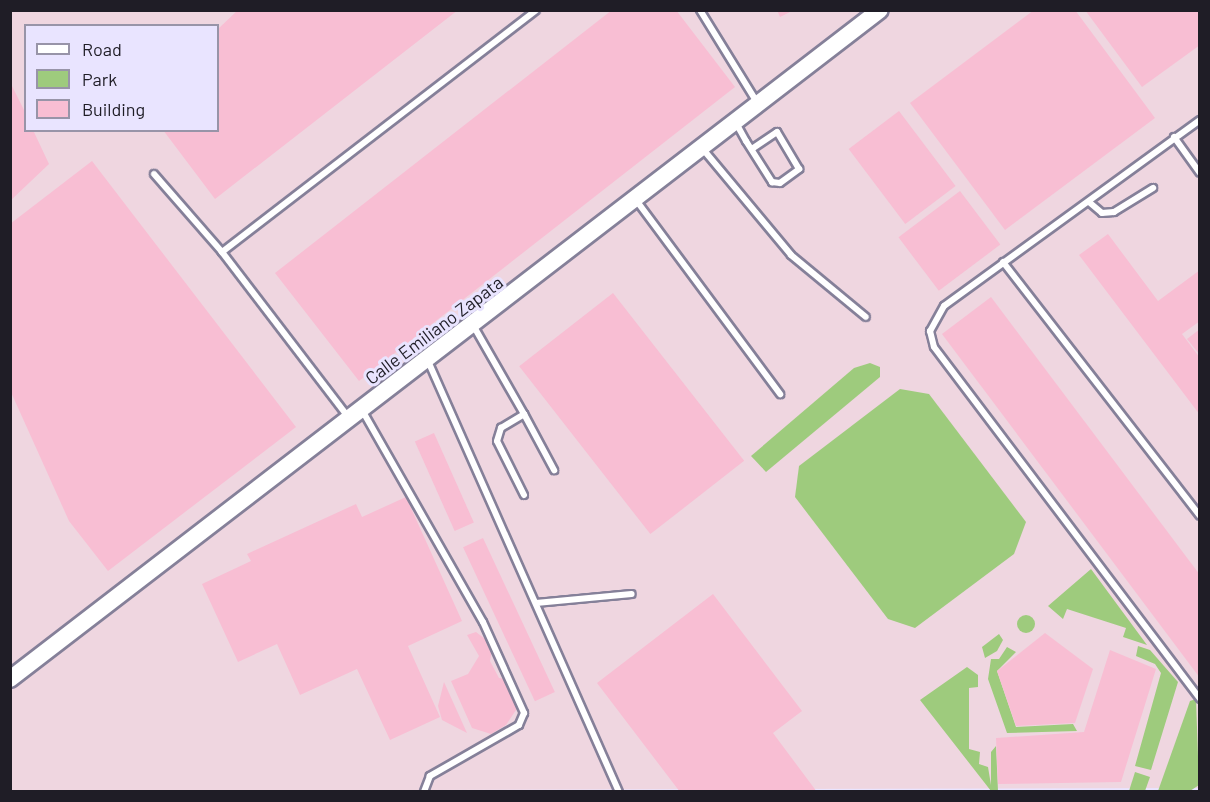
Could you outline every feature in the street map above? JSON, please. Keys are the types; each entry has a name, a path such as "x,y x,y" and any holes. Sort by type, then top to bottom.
{"street":[{"name":"Calle Emiliano Zapata","path":"13,675 428,361 880,10"}],"lane":[{"path":"222,252 536,10"},
{"path":"700,10 758,104"},
{"path":"1200,120 944,306 930,331 934,347 1200,699"},
{"path":"736,122 752,149 772,182 780,183 799,169 777,132 752,149"},
{"path":"1174,137 1200,173"},
{"path":"702,148 791,255 866,317"},
{"path":"154,174 222,252 355,414 483,622 524,713 519,725 430,776 424,792"},
{"path":"1089,202 1102,213 1114,212 1153,188"},
{"path":"635,200 780,394"},
{"path":"1003,262 1200,516"},
{"path":"473,324 554,470"},
{"path":"428,361 619,792"},
{"path":"524,414 496,437 525,495"},
{"path":"536,603 632,594"}],"shaded area":[{"path":"10,11 1199,11 1199,788 11,791"}],"green space":[{"path":"870,363 880,367 880,377 766,472 751,456 854,368"},
{"path":"900,389 929,394 1026,522 1014,554 915,628 888,619 795,497 799,466"},
{"path":"1091,569 1147,645 1123,637 1126,628 1067,609 1063,619 1048,606"},
{"path":"1022,615 1030,615 1035,620 1033,631 1022,633 1017,628 1017,620"},
{"path":"999,634 1003,640 997,651 985,658 982,647"},
{"path":"1138,646 1150,650 1178,682 1151,770 1135,766 1161,673 1155,664 1136,656"},
{"path":"1007,647 1016,652 997,671 1016,727 1073,724 1077,731 1007,733 988,679 991,659 999,659"},
{"path":"967,667 978,675 978,687 969,688 969,749 980,752 979,764 988,767 991,785 991,752 996,746 998,791 991,791 920,700"},
{"path":"1196,699 1199,785 1190,791 1158,791 1190,701"},
{"path":"1135,772 1150,777 1145,791 1129,791"}],"building":[{"path":"238,10 458,10 215,199 165,132 219,132 219,28"},
{"path":"612,10 676,10 735,87 359,381 275,273"},
{"path":"777,10 794,10 780,17"},
{"path":"1034,10 1075,10 1155,118 1005,230 910,103"},
{"path":"1085,10 1200,10 1200,45 1142,87"},
{"path":"10,82 24,110 24,132 34,132 49,164 10,201"},
{"path":"899,111 956,186 905,224 849,149"},
{"path":"92,161 296,427 108,571 69,521 10,390 10,224"},
{"path":"960,191 1000,245 939,291 899,237"},
{"path":"1108,234 1158,301 1200,270 1200,321 1182,334 1200,358 1200,415 1079,255"},
{"path":"613,293 744,461 650,534 519,366"},
{"path":"991,297 1200,575 1200,678 942,334"},
{"path":"1200,329 1200,355 1187,339"},
{"path":"434,433 474,523 455,531 415,442"},
{"path":"406,497 462,621 408,646 440,717 390,740 357,669 300,695 277,644 238,662 202,584 251,561 247,554 356,504 362,517"},
{"path":"483,538 555,692 535,701 463,547"},
{"path":"713,594 802,711 773,733 817,792 680,792 597,683"},
{"path":"476,632 493,645 490,661 499,678 506,679 518,707 506,725 491,734 472,728 451,681 468,674 479,656 467,635"},
{"path":"1045,633 1093,669 1075,723 1016,726 997,671"},
{"path":"1110,650 1156,669 1121,782 998,784 996,738 1084,732"},
{"path":"444,682 467,733 442,720 438,706"}]}
